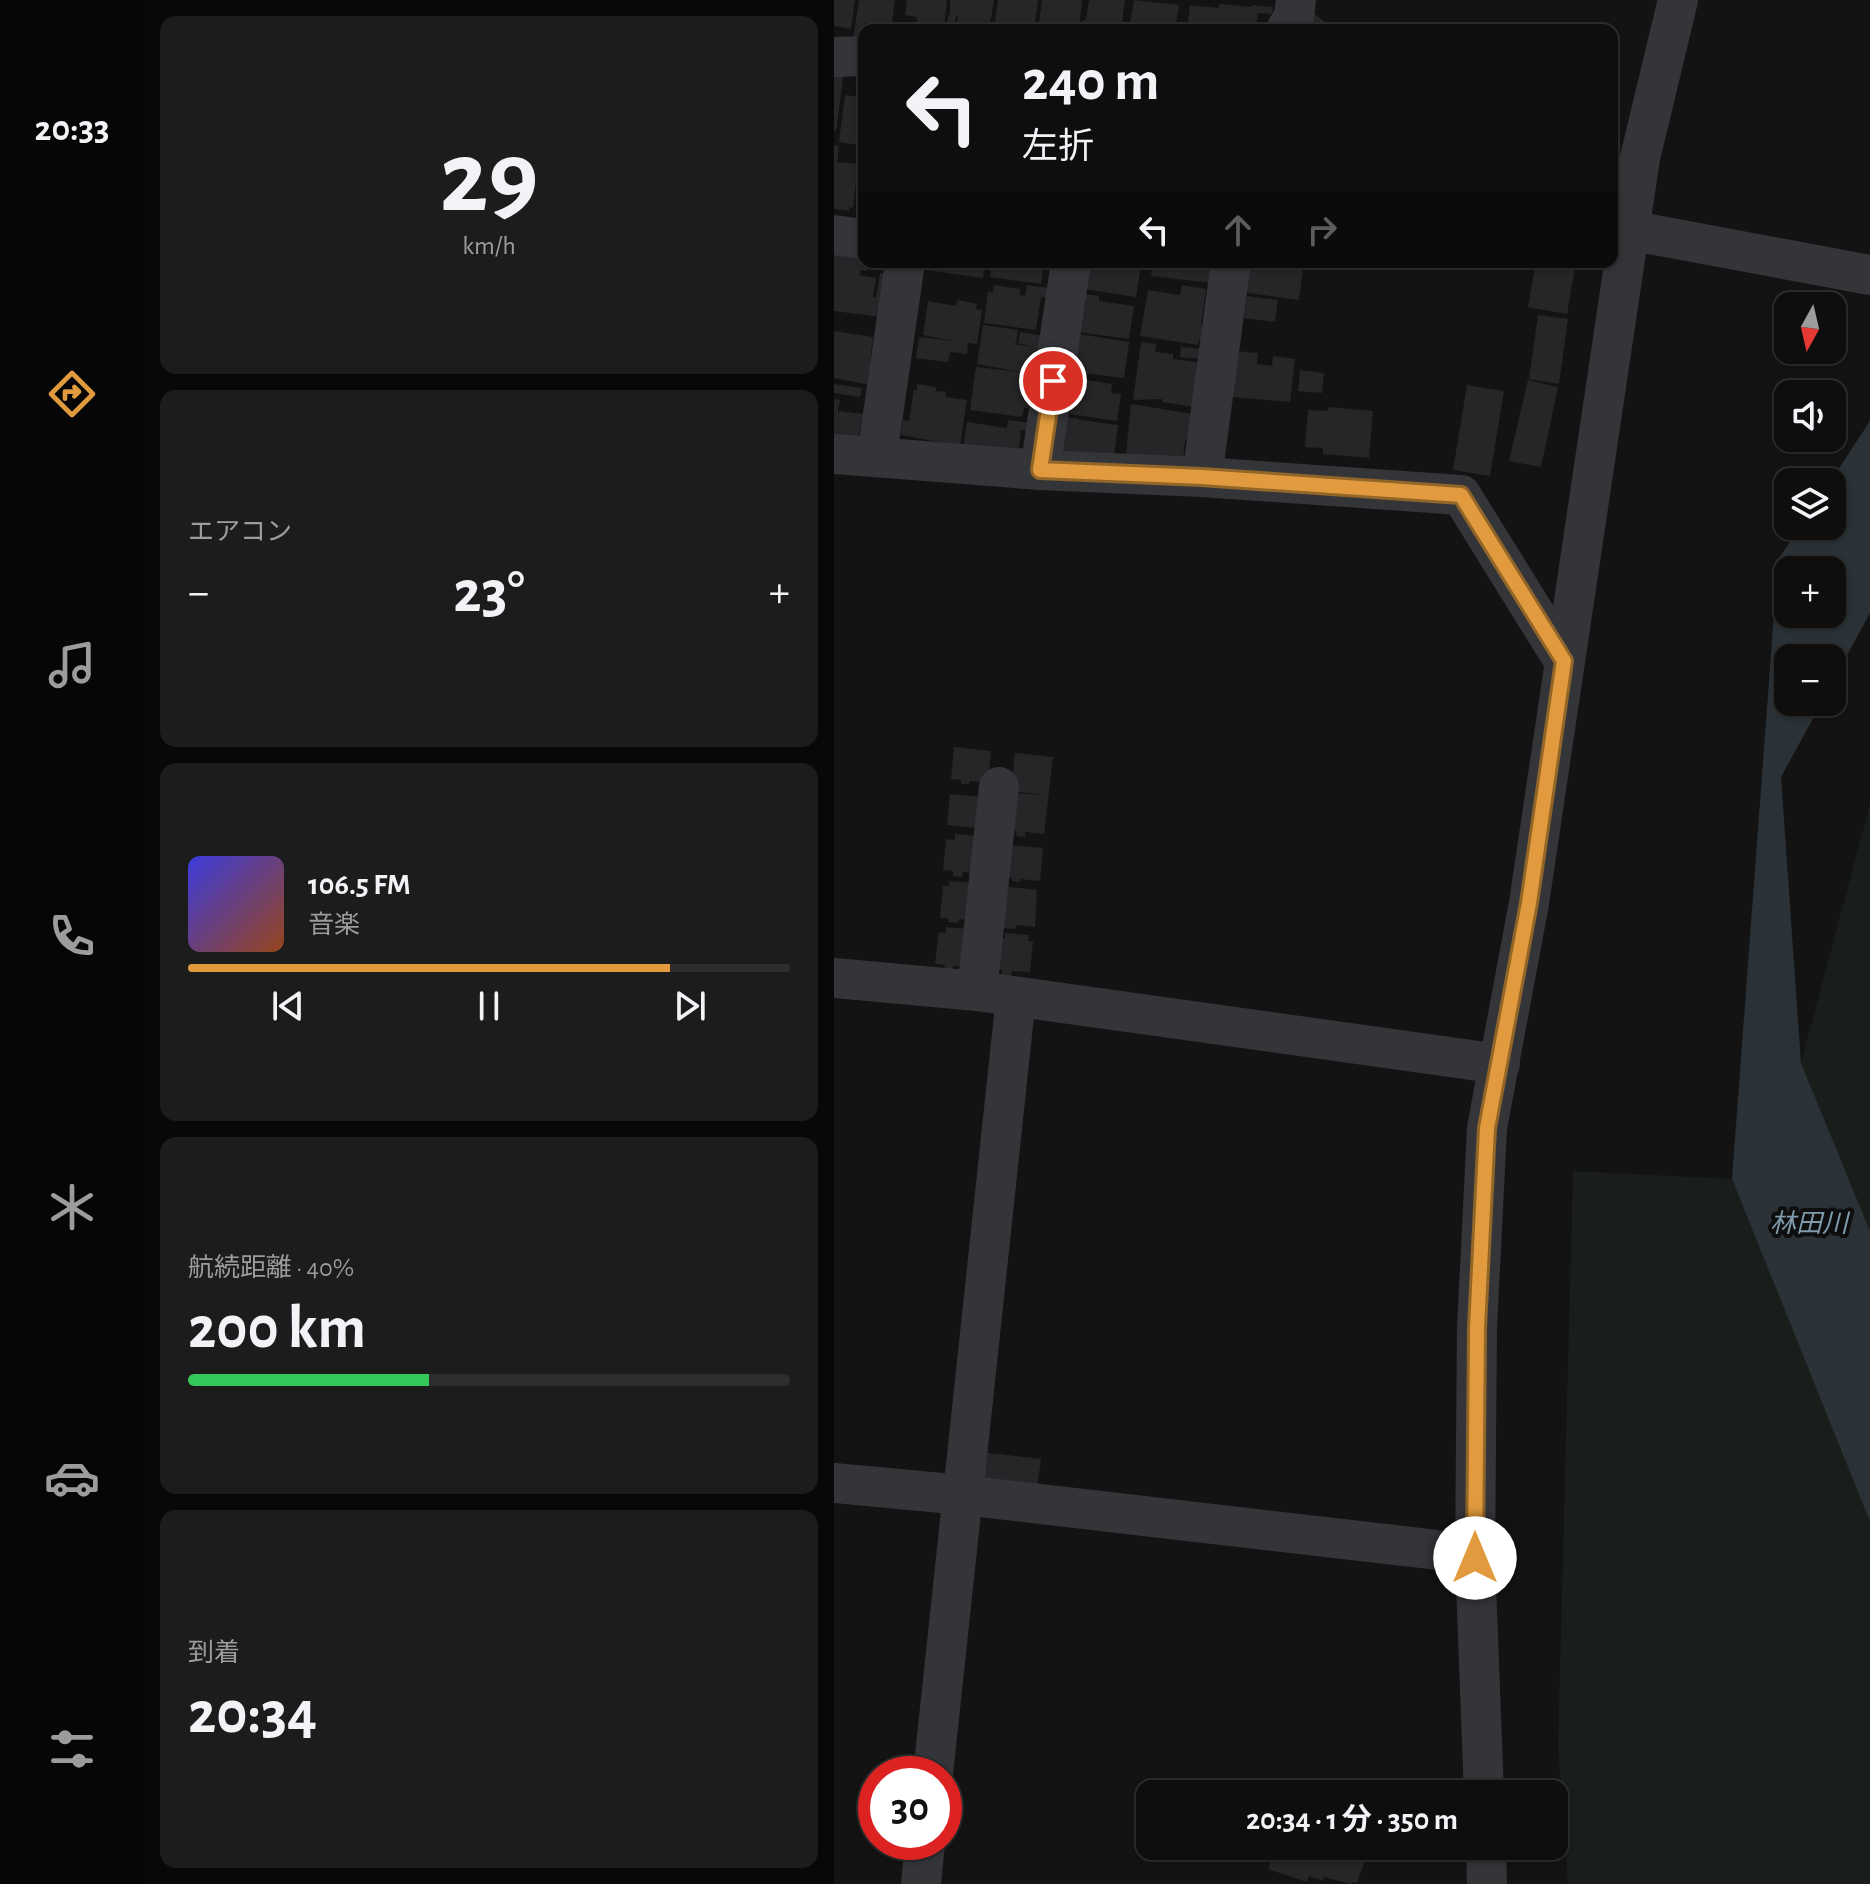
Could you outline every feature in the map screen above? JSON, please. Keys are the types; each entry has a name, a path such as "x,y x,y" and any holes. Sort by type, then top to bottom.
{"street":[{"path":"1289,24 1296,0"},
{"path":"1483,1780 1475,1558 1477,1328 1487,1128 1529,903 1640,158 1678,0"},
{"path":"834,57 858,56"},
{"path":"1628,230 1870,275"},
{"path":"834,235 858,238"},
{"path":"877,456 904,268"},
{"path":"1040,470 1070,268"},
{"path":"1202,477 1230,268"},
{"path":"834,454 1040,470 1202,477 1461,495 1564,661"},
{"path":"977,991 999,787"},
{"path":"834,978 977,991 1500,1064"},
{"path":"935,1756 1016,997"},
{"path":"834,1483 1439,1550 1475,1558"},
{"path":"921,1884 923,1860"},
{"path":"1486,1860 1487,1884"}],"shaded area":[{"path":"1870,804 1870,1231 1801,1063"},
{"path":"1573,1171 1732,1179 1870,1522 1870,1884 1568,1884 1568,1780 1560,1780 1558,1746"}],"water":[{"name":"林田川","path":"1870,421 1870,613 1846,657 1846,644 1774,644 1774,716 1814,716 1781,777 1801,1063 1870,1231 1870,1522 1732,1179 1774,614 1774,628 1846,628 1846,556 1781,556 1791,540 1846,540 1846,468 1839,468"}],"building":[{"path":"834,0 855,0 851,29 834,26"},
{"path":"859,0 895,0 892,24 865,24 865,21 865,24 858,24 858,40 853,39"},
{"path":"907,0 947,0 944,24 916,24 917,17 905,15"},
{"path":"950,0 994,0 990,24 957,23 956,15 955,24 947,24"},
{"path":"998,0 1038,0 1035,24 994,24"},
{"path":"1042,0 1082,0 1080,24 1039,24"},
{"path":"1089,0 1125,0 1122,24 1082,24 1086,20"},
{"path":"1134,0 1179,5 1176,24 1130,24"},
{"path":"1219,4 1273,7 1272,14 1258,13 1257,24 1188,24 1190,5 1219,8"},
{"path":"1313,13 1328,24 1306,24"},
{"path":"834,71 844,72 836,131 834,131"},
{"path":"845,95 858,97 858,145 839,142"},
{"path":"834,145 839,146 837,162 858,164 853,208 849,207 849,211 834,209"},
{"path":"834,253 858,256 858,268 867,268 867,271 861,270 860,275 876,278 873,297 876,297 880,273 893,275 881,317 834,311"},
{"path":"926,268 984,268 983,278"},
{"path":"991,268 1043,268 1041,284 990,277"},
{"path":"1081,268 1141,268 1136,297 1078,288"},
{"path":"1152,268 1211,268 1212,283 1151,276"},
{"path":"1247,268 1303,268 1299,300 1247,293 1244,290"},
{"path":"1535,268 1575,268 1567,314 1528,307"},
{"path":"994,285 1020,289 1020,295 1025,296 1027,285 1050,288 1048,298 1041,297 1036,330 984,323 988,291 993,292"},
{"path":"1182,285 1206,289 1201,325 1207,326 1205,341 1199,340 1198,345 1140,336 1148,290 1180,295"},
{"path":"1080,293 1099,296 1099,301 1134,306 1129,339 1071,331 1075,305 1086,306 1086,303 1078,302"},
{"path":"1247,296 1278,300 1275,322 1244,318"},
{"path":"957,300 977,304 976,309 982,310 977,344 968,343 967,354 950,352 948,362 916,358 919,337 954,341 923,335 928,301 956,306"},
{"path":"1538,315 1568,319 1559,384 1529,379"},
{"path":"983,325 1018,330 1016,343 1013,344 1034,347 1018,343 1020,332 1040,335 1041,363 1035,362 1034,385 1027,384 1035,387 1032,409 1024,408 1022,417 970,410 976,367 1021,372 977,364"},
{"path":"834,331 873,337 870,362 876,386 834,378"},
{"path":"1073,333 1129,342 1124,378 1075,372"},
{"path":"1141,342 1156,344 1155,352 1173,354 1173,359 1197,362 1195,407 1162,402 1162,399 1133,400"},
{"path":"1181,347 1203,349 1202,359 1180,357"},
{"path":"1236,351 1258,353 1257,364 1272,366 1273,356 1295,359 1290,402 1232,397"},
{"path":"1300,370 1324,373 1322,393 1298,391"},
{"path":"1067,377 1112,384 1111,393 1121,394 1117,421 1069,414 1073,387 1077,388 1077,385 1066,383"},
{"path":"1528,380 1558,387 1541,467 1509,461"},
{"path":"834,384 862,388 860,397 834,393"},
{"path":"917,384 936,387 936,391 946,392 946,397 967,400 960,446 901,435 903,420 909,421"},
{"path":"1467,385 1504,391 1490,476 1453,470"},
{"path":"834,399 840,400 838,411 863,414 858,441 834,437"},
{"path":"1131,404 1193,414 1190,441 1185,440 1183,461 1125,463"},
{"path":"1328,407 1373,411 1369,458 1323,454 1323,448 1305,447 1308,410 1328,411"},
{"path":"1059,416 1080,419 1079,427 1081,420 1118,425 1113,463 1060,459"},
{"path":"1008,420 1030,423 1029,431 1021,430 1018,457 963,448 967,422 1007,428"},
{"path":"954,747 991,751 988,782 969,781 969,784 961,784 961,780 951,779"},
{"path":"1015,753 1053,757 1044,834 1025,832 1025,837 1016,836 1017,831 1008,830 1012,793 1044,795 1011,791"},
{"path":"950,794 987,797 984,829 947,825"},
{"path":"955,834 978,836 979,874 963,872 962,877 953,876 953,871 943,870 946,839 955,840"},
{"path":"1006,845 1043,848 1040,881 1020,879 1020,882 1003,877"},
{"path":"949,881 974,883 974,921 959,919 958,923 940,918 943,886 949,886"},
{"path":"1002,886 1037,890 1035,927 1016,925 1015,929 998,928"},
{"path":"946,927 970,929 970,967 953,966 952,971 944,970 945,965 935,964 939,932 946,933"},
{"path":"1005,933 1029,935 1028,941 1033,941 1030,972 1012,971 1011,976 1002,975 1002,970 994,969 997,937 1005,938"},
{"path":"982,1452 1041,1459 1036,1496 978,1488"},
{"path":"1272,1860 1365,1860 1357,1883 1351,1884 1309,1876 1307,1882 1268,1869"}],"route":[{"path":"1053,381 1040,470 1202,477 1461,495 1564,661 1529,903 1487,1128 1477,1328 1475,1558"}]}
